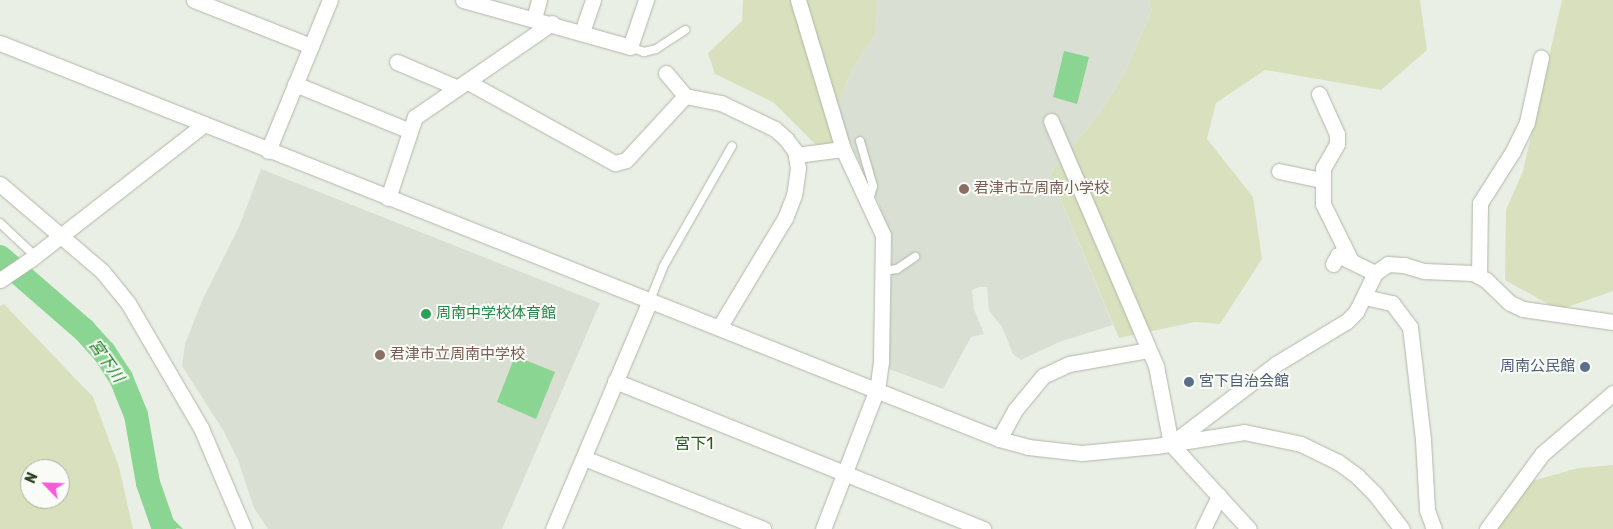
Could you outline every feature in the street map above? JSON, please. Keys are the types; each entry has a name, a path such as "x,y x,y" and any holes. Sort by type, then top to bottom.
{"street":[{"path":"194,0 311,46"},
{"path":"268,151 330,0"},
{"path":"463,0 552,23 630,47 646,0"},
{"path":"534,18 539,0"},
{"path":"582,32 593,0"},
{"path":"798,0 843,149 883,235 881,362 877,389 823,529"},
{"path":"388,198 415,117 552,23"},
{"path":"0,43 268,151 877,389 999,439 1028,447 1082,453 1171,444 1244,432 1301,444 1338,462 1357,476 1375,494 1402,529"},
{"path":"1479,276 1480,203 1513,151 1527,122 1541,58"},
{"path":"397,62 463,85 620,164 684,96"},
{"path":"666,74 684,96 721,103 775,129 786,139 796,155 798,168 794,195 785,218 719,328"},
{"path":"295,84 410,131"},
{"path":"1319,94 1337,134 1336,144 1326,159 1321,180 1323,204 1351,261"},
{"path":"1051,121 1156,366 1171,444 1249,529"},
{"path":"0,280 33,258 203,125"},
{"path":"796,155 843,149"},
{"path":"1279,171 1321,180"},
{"path":"0,184 102,271 156,346 201,428 244,529"},
{"path":"1333,264 1338,255 1375,273"},
{"path":"1171,444 1276,364 1347,321 1365,297 1375,273 1380,267 1394,263 1419,270 1479,276 1510,303 1523,309 1613,322"},
{"path":"1365,297 1392,303 1410,327 1423,440 1426,510 1434,529"},
{"path":"553,529 650,300"},
{"path":"999,439 1015,410 1043,376 1069,364 1148,350"},
{"path":"615,382 983,529"},
{"path":"1487,529 1542,454 1613,393"},
{"path":"584,458 763,529"},
{"path":"1203,529 1218,496"}],"lane":[{"path":"630,47 644,52 656,49 685,30"},
{"path":"860,141 873,186 868,200"},
{"path":"650,300 662,267 732,146"},
{"path":"0,223 33,258"},
{"path":"883,271 897,269 915,257"}],"shaded area":[{"path":"743,0 878,0 875,35 853,68 835,110 832,143 816,145 773,102 715,74 708,53 742,21"},
{"name":"君津市立周南小学校","path":"878,0 1149,0 1152,10 1124,75 1099,114 1050,174 1113,325 1059,342 1021,360 1013,354 1002,327 989,311 987,287 980,287 972,290 974,309 984,334 971,337 943,389 889,369 892,246 879,204 835,110 853,68 875,35"},
{"path":"1149,0 1420,0 1427,50 1381,90 1265,70 1216,103 1207,139 1253,197 1262,259 1220,324 1195,322 1119,338 1050,174 1099,114 1124,75 1152,10"},
{"path":"1562,0 1613,0 1613,291 1559,310 1505,280 1506,210 1523,171"},
{"path":"1064,51 1089,57 1077,104 1053,97"},
{"name":"君津市立周南中学校","path":"261,169 600,303 502,529 268,529 254,508 238,460 223,430 182,366 185,344 202,301 239,227"},
{"path":"4,304 93,397 119,467 133,529 0,529 0,306"},
{"path":"515,356 555,372 536,419 497,402"},
{"path":"1613,465 1613,529 1495,529 1529,482 1578,468"},
{"path":"166,512 183,529 153,526 154,516"}],"waterway":[{"name":"宮下川","path":"0,257 84,330 104,352 121,378 136,415 148,483 164,529"}],"place":[{"name":"君津市立周南小学校","path":"964,189"},
{"name":"周南中学校体育館","path":"426,314"},
{"name":"君津市立周南中学校","path":"380,355"},
{"name":"周南公民館","path":"1585,367"},
{"name":"宮下自治会館","path":"1189,382"}],"district":[{"name":"宮下1","path":"694,444"}]}
